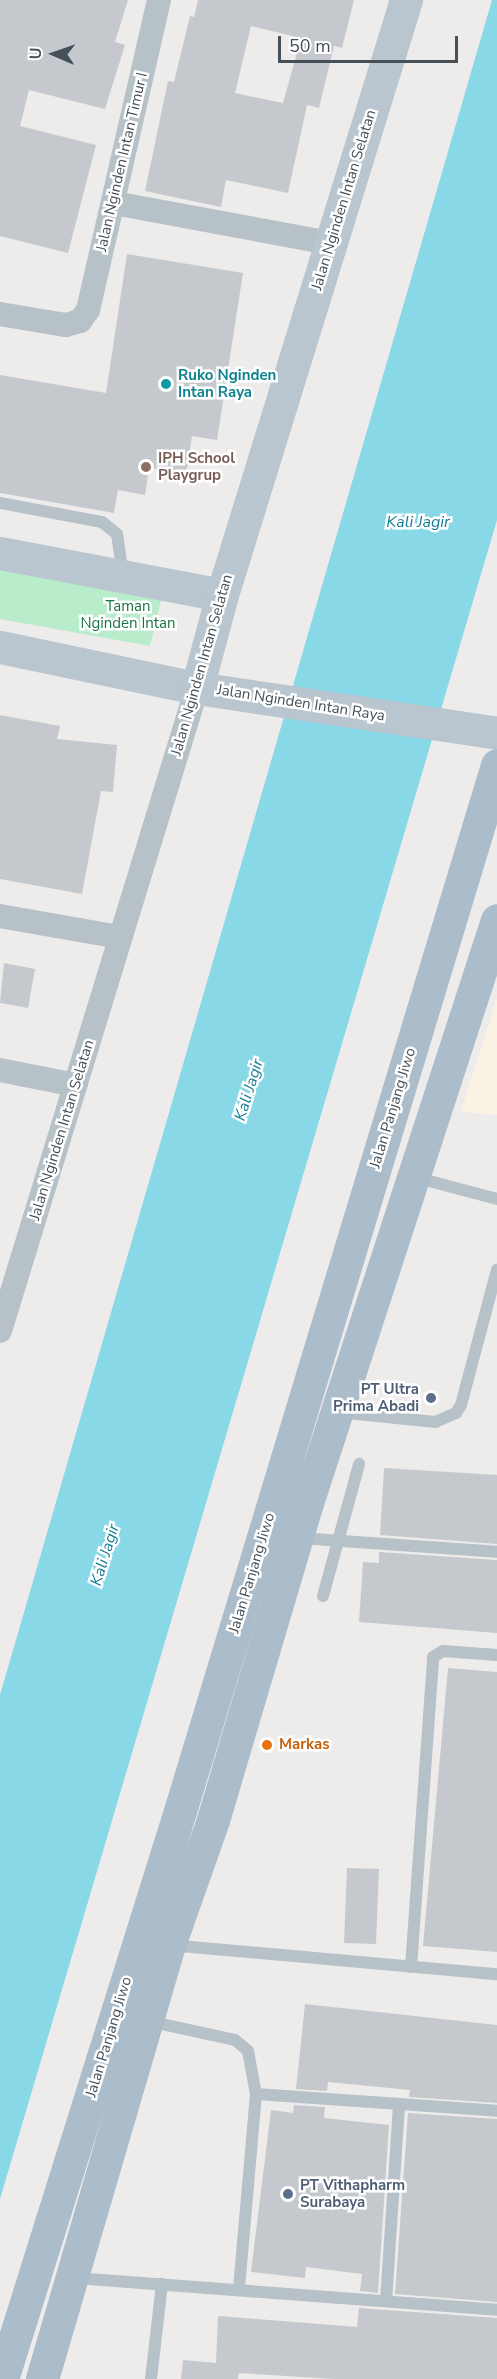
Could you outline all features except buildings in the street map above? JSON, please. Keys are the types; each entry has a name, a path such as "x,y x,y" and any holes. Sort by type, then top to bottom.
{"main road":[{"name":"Jalan Panjang Jiwo","path":"2,2379 163,1868 497,765"},
{"path":"42,2379 75,2278 169,1945 213,1820 297,1538 497,920"},
{"path":"180,1811 198,1820 213,1820"},
{"path":"163,1868 182,1868 194,1875"}],"street":[{"name":"Jalan Nginden Intan Timur I","path":"0,314 66,325 80,321 88,310 159,0"},
{"name":"Jalan Nginden Intan Selatan","path":"0,1331 197,688 222,595 406,0"},
{"path":"114,203 330,243"},
{"path":"0,554 222,595"},
{"name":"Jalan Nginden Intan Raya","path":"0,647 197,688 497,733"},
{"path":"0,916 119,937"},
{"path":"0,1071 76,1085"}],"lane":[{"path":"0,502 102,522 117,534 123,576"},
{"path":"414,1177 497,1199"},
{"path":"337,1412 435,1422 456,1413 461,1405 497,1270"},
{"path":"323,1596 359,1464"},
{"path":"297,1538 497,1552"},
{"path":"411,1967 434,1657 443,1651 497,1655"},
{"path":"169,1945 497,1974"},
{"path":"148,2022 243,2044 256,2094 239,2290"},
{"path":"256,2094 497,2111"},
{"path":"386,2301 399,2104"},
{"path":"75,2278 497,2310"},
{"path":"151,2379 162,2284"}],"shaded area":[{"path":"497,998 497,1115 461,1112"}],"green space":[{"name":"Taman Nginden Intan","path":"0,565 163,592 150,646 0,619"}],"water":[{"name":"Kali Jagir","path":"492,0 497,0 497,520 0,2199 0,1695"}],"place":[{"name":"Ruko Nginden Intan Raya","path":"166,384"},
{"name":"IPH School Playgrup","path":"146,467"},
{"name":"PT Ultra Prima Abadi","path":"431,1398"},
{"name":"Markas","path":"267,1745"},
{"name":"PT Vithapharm Surabaya","path":"288,2194"}]}
